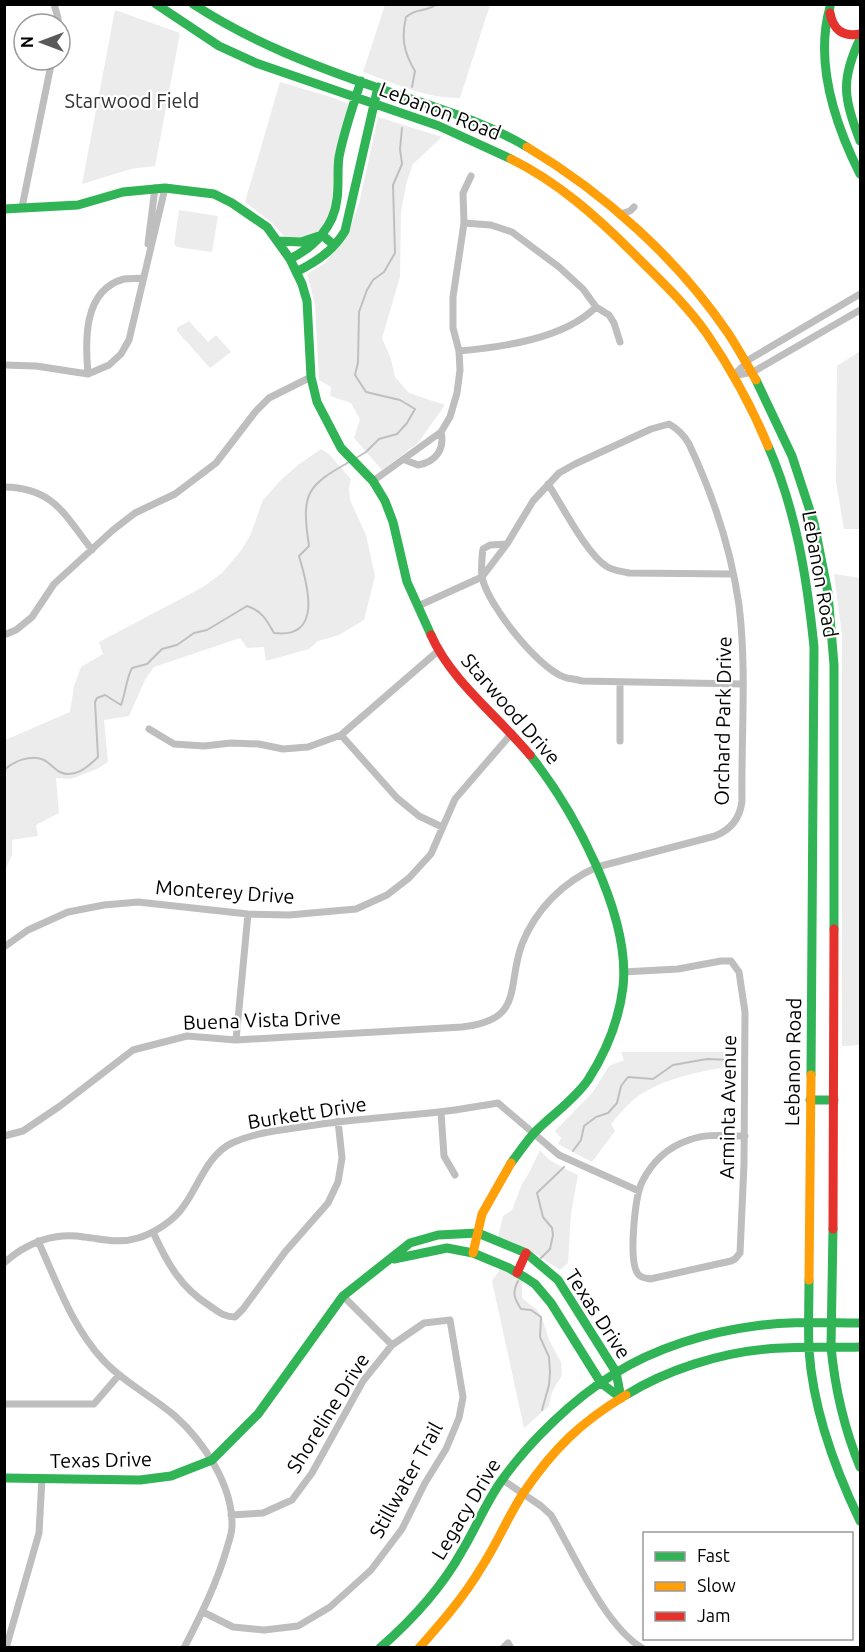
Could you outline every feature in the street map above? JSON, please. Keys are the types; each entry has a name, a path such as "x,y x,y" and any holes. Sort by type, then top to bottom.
{"main road":[{"name":"Lebanon Road","path":"156,4 219,46 256,63 439,126 517,162 576,200 632,251 668,288 706,333 733,376 768,445 789,500 804,561 812,618 815,704 809,1348 817,1403 831,1451 856,1502 861,1521"},
{"name":"Lebanon Road","path":"193,4 229,27 264,44 503,134 562,171 620,214 684,277 747,361 770,402 789,444 819,537 832,620 834,665 834,1100 831,1347 834,1385 844,1425 861,1467"},
{"path":"831,6 831,20 838,30 849,36 861,36 848,68 845,96 861,141"},
{"path":"831,6 825,30 828,89 835,116 861,174"},
{"path":"290,259 306,252 322,235 332,218 339,156 360,81"},
{"path":"296,272 313,265 331,251 344,232 378,87"},
{"path":"492,150 503,134"},
{"name":"Starwood Drive","path":"4,209 78,205 123,192 165,188 214,195 232,203 267,227 290,259 307,301 311,377 317,402 341,448 373,481 385,501 393,522 407,582 438,651 483,705 512,733 556,792 580,832 597,867 619,931 623,972 622,995 617,1019 608,1045 596,1068 576,1094 534,1133 509,1166 482,1214 473,1252"},
{"path":"334,208 350,213"},
{"path":"278,241 301,242 322,235"},
{"path":"322,235 334,245"},
{"path":"632,251 645,238"},
{"path":"810,1101 834,1100"},
{"name":"Texas Drive","path":"4,1478 154,1478 171,1476 212,1460 258,1414 343,1296 411,1243 438,1235 478,1233 526,1253 554,1276 616,1372 621,1398"},
{"name":"Texas Drive","path":"392,1259 447,1248 473,1252 517,1273 538,1289 551,1303 601,1383 621,1398"},
{"path":"517,1273 526,1253"},
{"path":"538,1289 545,1279 554,1276"},
{"path":"570,1333 585,1323"},
{"name":"Legacy Drive","path":"380,1647 398,1633 436,1593 463,1551 492,1495 518,1458 564,1411 616,1372 661,1351 709,1335 744,1328 808,1323 861,1323"},
{"name":"Legacy Drive","path":"419,1647 443,1620 481,1569 524,1493 559,1445 596,1413 640,1386 706,1360 766,1349 861,1347"}],"street":[{"path":"22,207 50,72"},
{"path":"373,481 441,432 450,417 457,393 459,351 452,315 464,223 463,193 471,176"},
{"path":"148,255 148,230 154,188"},
{"path":"4,365 36,366 88,374 109,365 126,347 165,188"},
{"path":"620,214 634,207"},
{"path":"464,223 491,225 512,232 559,267 583,289 596,307 609,315 620,342"},
{"path":"88,374 87,330 92,307 100,295 118,282 143,278"},
{"path":"733,376 747,361 861,294"},
{"path":"459,351 499,346 544,335 570,325 596,307"},
{"path":"733,376 753,372 861,310"},
{"path":"4,635 16,630 32,617 54,584 113,530 135,513 175,494 216,463 256,411 269,398 311,377"},
{"name":"Orchard Park Drive","path":"506,1006 514,990 523,942 539,914 564,886 597,867 715,836 732,825 741,811 742,801 743,684 741,628 734,574 717,513 684,436 669,424 651,429 559,473 548,484"},
{"path":"405,459 418,465 432,459 442,449 441,432"},
{"path":"418,606 482,577 507,544 533,501 548,484 586,544 605,566 629,573 734,574"},
{"path":"4,487 24,488 48,497 92,550"},
{"path":"507,544 490,545 483,549 482,577 495,605 510,628 549,669 563,677 582,681 743,684"},
{"path":"148,729 174,744 204,746 231,743 259,744 283,749 308,747 341,735 438,651"},
{"path":"620,683 620,741"},
{"name":"Monterey Drive","path":"4,947 28,930 68,912 104,905 138,902 248,914 289,915 356,909 387,895 409,878 431,854 455,799 512,733"},
{"path":"341,735 397,798 419,816 442,827"},
{"path":"236,1040 248,914"},
{"name":"Arminta Avenue","path":"623,972 678,969 721,961 731,962 739,972 745,1012 745,1136 741,1238 738,1256 723,1263 654,1278 642,1278 635,1264 634,1212 639,1191"},
{"name":"Buena Vista Drive","path":"4,1136 23,1131 133,1050 187,1036 236,1040 471,1026 493,1019 506,1006"},
{"name":"Burkett Drive","path":"4,1263 15,1253 38,1241 73,1236 111,1242 125,1241 153,1232 180,1212 210,1163 230,1144 260,1133 338,1121 441,1112 498,1102 566,1160 639,1191"},
{"path":"441,1112 444,1156 455,1175"},
{"path":"153,1232 166,1260 189,1292 226,1317 235,1317 243,1310 285,1252 328,1203 338,1182 342,1158 338,1121"},
{"path":"639,1191 655,1163 679,1144 701,1136 745,1136"},
{"path":"38,1241 66,1303 87,1341 119,1375 175,1416 212,1460 230,1498 233,1527 225,1556 216,1582 184,1647"},
{"path":"343,1296 392,1345"},
{"name":"Shoreline Drive","path":"231,1515 263,1513 292,1500 312,1473 363,1381 392,1345 424,1323 450,1320"},
{"name":"Stillwater Trail","path":"202,1612 233,1627 264,1630 298,1626 330,1607 371,1570 402,1529 425,1483 446,1449 459,1418 463,1397 450,1320"},
{"path":"4,1404 94,1404 119,1375"},
{"path":"6,1647 39,1533 42,1478"},
{"path":"503,1480 524,1493 550,1515 615,1623 629,1639 642,1647"}],"green space":[{"path":"385,5 490,5 460,98 423,93 363,72"},
{"name":"Starwood Field","path":"115,10 180,33 155,166 131,169 82,184"},
{"path":"280,82 351,105 335,154 331,210 319,231 314,236 304,239 284,236 272,223 245,202"},
{"path":"378,117 442,137 413,164 407,181 401,212 400,277 382,338 391,359 395,377 409,393 445,405 418,443 382,470 354,438 360,419 351,403 330,396 331,387 319,380 315,305 307,274 325,263 348,233 359,204"},
{"path":"179,210 218,216 212,252 177,247 174,244"},
{"path":"189,321 208,342 216,335 231,352 210,368 177,331 177,328"},
{"path":"860,351 860,529 844,529 836,482 837,366"},
{"path":"321,449 330,455 351,479 350,500 366,535 375,576 364,620 339,635 318,641 309,649 266,661 264,647 247,648 240,638 154,667 145,680 129,716 104,720 108,762 71,779 56,778 59,813 36,825 38,836 12,840 12,855 5,870 5,740 70,712 74,686 81,667 103,654 99,642 203,587 222,573 250,536 263,500 298,465"},
{"path":"834,574 860,578 860,1045 842,1046 842,635"},
{"path":"621,1052 735,1052 735,1066 668,1081 643,1093 630,1103 611,1124 615,1131 592,1162 558,1144 561,1138 555,1131 593,1092 609,1066 624,1060"},
{"path":"540,1150 553,1162 578,1175 571,1213 568,1263 560,1270 528,1249 498,1237 503,1216 512,1210 522,1184"},
{"path":"501,1268 522,1281 522,1298 542,1317 549,1340 561,1362 562,1375 552,1392 549,1406 524,1428 492,1281"}],"waterway":[{"path":"412,87 415,71 404,45 406,17 437,4"},
{"path":"356,458 379,439 397,434 415,409 400,400 366,392 355,375 358,362 359,312 373,280 384,272 395,253 393,185 402,164 400,149 402,128"},
{"path":"4,770 28,758 44,760 65,774 76,773 85,768 98,757 95,702 97,698 105,695 121,705 132,668 147,664 162,649 177,645 194,633 207,630 247,606 263,616 274,633 290,633 300,628 306,619 308,608 306,582 299,556 309,546 307,502 310,493 324,477 351,461"},
{"path":"573,1151 581,1140 584,1126 596,1117 608,1113 617,1103 621,1086 628,1077 653,1079 673,1065 707,1059 730,1060"},
{"path":"541,1258 550,1249 553,1235 552,1228 543,1217 537,1193 564,1167"},
{"path":"518,1281 514,1292 515,1298 521,1309 531,1310 541,1317 540,1337 549,1357 549,1385 542,1410"}],"traffic: fast":[{"path":"156,4 219,46 256,63 439,126 511,159"},
{"path":"193,4 238,30 284,52 474,121 527,147"},
{"path":"830,7 824,50 826,71 835,114 860,174"},
{"path":"860,39 849,67 846,90 850,113 860,141"},
{"path":"290,259 315,242 332,218 337,199 338,162 341,147 361,81"},
{"path":"296,272 324,255 345,231 378,87"},
{"path":"4,209 78,205 123,192 165,188 214,194 232,203 267,227 290,259 307,301 311,377 317,402 341,448 373,481 385,501 393,522 407,582 431,635"},
{"path":"278,241 301,242 322,235 334,245"},
{"path":"756,380 792,456 814,523 828,593 834,665 834,929"},
{"path":"768,446 786,495 799,545 814,647 811,1075"},
{"path":"511,1163 533,1135 588,1080 611,1035 623,987 623,959 618,928 596,864 564,804 530,755"},
{"path":"810,1100 834,1100"},
{"path":"833,1229 831,1347 845,1423 860,1467"},
{"path":"4,1478 140,1480 171,1476 212,1460 258,1414 343,1296 410,1243 438,1235 478,1233 526,1253 558,1280 616,1372 621,1398"},
{"path":"394,1259 447,1248 473,1253 526,1278 535,1284 551,1303 601,1383 621,1398"},
{"path":"809,1280 809,1350 815,1394 833,1459 860,1521"},
{"path":"380,1648 414,1615 445,1578 491,1497 513,1466 553,1422 599,1384 647,1356 682,1342 719,1332 781,1323 860,1323"},
{"path":"626,1395 658,1378 694,1364 731,1354 779,1348 860,1347"}],"traffic: slow":[{"path":"527,147 556,165 611,206 662,253 708,305 732,339 756,380"},
{"path":"511,159 545,178 591,214 681,302 699,323 724,361 748,403 768,446"},
{"path":"809,1280 811,1075"},
{"path":"473,1253 482,1214 511,1163"},
{"path":"419,1648 467,1589 487,1559 518,1501 546,1462 569,1437 595,1415 626,1395"}],"traffic: jam":[{"path":"830,13 831,19 840,31 854,35 860,34"},
{"path":"431,635 450,668 530,755"},
{"path":"833,1229 834,929"},
{"path":"517,1273 526,1253"}]}
